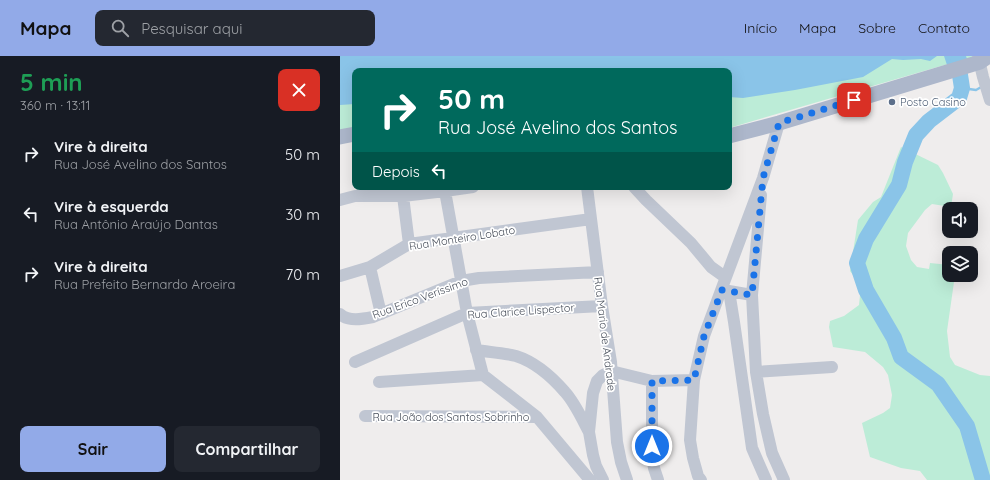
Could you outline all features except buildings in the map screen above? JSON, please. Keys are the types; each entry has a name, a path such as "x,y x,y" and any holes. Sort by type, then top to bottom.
{"main road":[{"path":"732,135 779,123 944,73 979,60"},
{"path":"340,137 352,135"}],"street":[{"path":"979,60 990,100"},
{"path":"766,480 752,448 734,322 725,291 726,277 763,178 779,123"},
{"path":"763,178 752,295 756,372 763,414 772,453 784,480"},
{"path":"340,200 355,196 403,196 452,190"},
{"name":"Rua Mario de Andrade","path":"587,190 611,371 616,442 627,480"},
{"path":"637,190 691,243 711,267 726,277"},
{"path":"445,191 467,313 482,375 537,417 590,480"},
{"path":"403,196 409,244"},
{"name":"Rua Monteiro Lobato","path":"340,276 370,267 409,244 590,219"},
{"path":"370,267 381,314"},
{"name":"Rua Erico Veríssimo","path":"340,314 346,318 363,319 381,314 461,281 479,278 598,272"},
{"path":"725,291 752,295"},
{"path":"700,480 693,458 690,440 694,380 704,336 725,291"},
{"name":"Rua Clarice Lispector","path":"354,362 467,313 602,306"},
{"path":"476,350 515,356 531,363 545,373 566,392 579,412 589,432"},
{"path":"756,372 832,367"},
{"path":"603,480 596,466 589,432 592,393 597,381 611,371 652,381 694,380"},
{"path":"379,382 482,375"},
{"path":"652,381 652,456 658,480"},
{"name":"Rua João dos Santos Sobrinho","path":"365,416 537,417"}],"green space":[{"path":"340,56 983,56 941,66 732,127 732,68 352,68 352,135 340,137"},
{"path":"901,147 938,165 953,194 952,202 942,202 942,206 932,204 925,210 908,233 906,246 911,260 917,267 929,269 930,263 942,264 942,282 954,282 947,331 950,357 955,365 980,375 990,376 990,480 927,480 920,471 901,468 870,457 862,423 890,408 892,395 888,375 883,367 865,352 833,347 829,327 830,321 844,316 859,305 861,286 850,271 858,220 873,202 881,197"}],"water":[{"path":"340,56 937,56 930,61 921,59 892,59 863,77 743,98 732,97 732,68 352,68 352,104 340,105"},
{"path":"944,56 966,56 967,59 947,65"}],"waterway":[{"path":"958,62 962,88 959,98 929,121 916,135 905,162 899,185 866,239 857,263 866,290 894,338 901,357 938,384 967,426 983,480"},
{"path":"962,88 976,90 983,86"}],"place":[{"name":"Posto Casino","path":"892,102"}],"route":[{"path":"652,446 652,381 694,380 704,336 722,290 752,295 763,178 779,123 854,100"}]}
